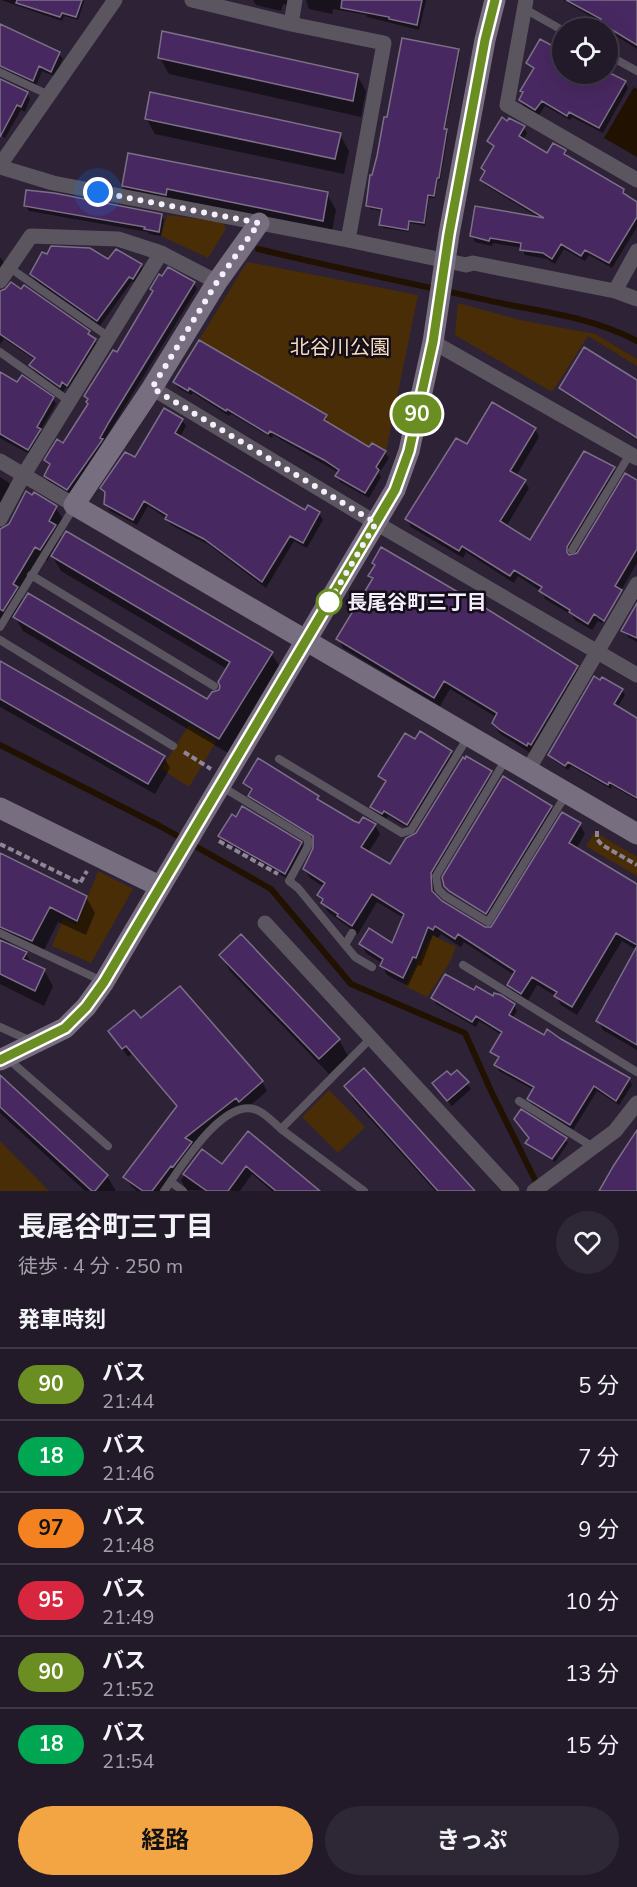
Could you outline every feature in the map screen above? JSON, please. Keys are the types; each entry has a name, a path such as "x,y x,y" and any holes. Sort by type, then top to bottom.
{"street":[{"path":"115,0 0,166 53,183 348,240 444,266 473,263 615,291 637,299"},
{"path":"192,0 384,44 348,240"},
{"path":"291,24 295,0"},
{"path":"3,1058 65,1028 86,1007 104,982 193,831 216,777 307,640 395,490 409,451 433,342 444,266 485,40 495,0"},
{"path":"526,4 507,105 637,180"},
{"path":"74,506 152,388 217,282 259,223"},
{"path":"0,281 31,236 118,239 161,253 217,282"},
{"path":"615,291 637,251"},
{"path":"0,519 23,476 161,253"},
{"path":"433,342 634,456"},
{"path":"152,388 376,523 637,675"},
{"path":"0,461 637,834"},
{"path":"528,770 637,584"},
{"path":"0,808 159,886"},
{"path":"265,923 512,1191"},
{"path":"541,1186 615,1131 637,1103"}],"lane":[{"path":"526,4 552,23"},
{"path":"618,61 637,71"},
{"path":"0,72 49,95"},
{"path":"10,268 109,337"},
{"path":"0,352 69,401"},
{"path":"572,550 634,456"},
{"path":"0,627 74,506"},
{"path":"31,575 214,686"},
{"path":"0,640 173,746"},
{"path":"279,759 402,833 411,830 469,736"},
{"path":"506,758 436,876 438,889 445,896 488,922 567,793"},
{"path":"216,777 308,839 308,846 289,880 356,957 372,967"},
{"path":"0,933 104,982"},
{"path":"345,945 352,933"},
{"path":"463,965 637,1072"},
{"path":"0,1027 35,1043"},
{"path":"281,1129 372,1037"},
{"path":"3,1058 108,1146"},
{"path":"519,1101 593,1147"},
{"path":"164,1191 208,1132 224,1116 240,1109 258,1110 364,1191"},
{"path":"171,1182 183,1191"}],"path":[{"path":"173,746 216,777"},
{"path":"598,825 597,839 602,845 637,866"},
{"path":"219,841 289,880"},
{"path":"0,844 80,883 90,865"}],"green space":[{"path":"167,215 223,222 226,229 208,258 161,236"},
{"name":"北谷川公園","path":"247,262 418,295 386,451 372,443 369,447 324,420 326,415 199,340"},
{"path":"458,303 520,320 595,334 637,359 637,366 588,336 552,392 455,335"},
{"path":"189,725 216,742 189,787 161,769"},
{"path":"595,832 637,857 637,876 586,846"},
{"path":"98,871 133,889 91,963 52,946 63,919 77,924"},
{"path":"432,935 456,947 450,962 427,997 405,986"},
{"path":"329,1090 365,1127 338,1153 302,1117"},
{"path":"0,1141 49,1191 0,1191"}],"shaded area":[{"path":"634,87 637,89 637,157 604,138"}],"building":[{"path":"17,0 82,0 76,17 62,13 60,17 16,3"},
{"path":"342,0 422,0 417,25 341,8"},
{"path":"566,0 637,0 637,45 618,34 618,18 599,18"},
{"path":"0,24 60,52 51,72 39,66 33,81 0,66"},
{"path":"162,31 358,74 353,101 158,58"},
{"path":"402,38 459,49 444,129 447,129 439,178 437,178 434,196 428,195 424,223 409,221 408,230 379,225 382,209 366,206 370,175 372,175 377,156 384,117 387,117"},
{"path":"540,39 552,46 552,84 618,84 618,77 626,81 599,128 569,112 567,116 542,101 535,110 519,100 523,92 520,91 534,68 526,63"},
{"path":"0,79 28,92 21,107 17,105 0,137"},
{"path":"150,92 341,133 335,159 145,119"},
{"path":"502,117 507,121 509,118 525,126 519,136 547,153 553,143 566,150 564,154 624,189 623,193 637,202 637,217 609,263 585,250 581,256 561,244 552,259 543,253 520,250 521,243 490,238 489,241 470,236 475,206 544,218 480,180 485,171 481,168 494,146 487,141"},
{"path":"128,153 328,192 323,221 167,189 166,195 122,186"},
{"path":"26,190 54,193 162,214 159,232 144,229 145,227 24,206"},
{"path":"51,246 90,248 108,259 116,249 142,264 133,279 129,277 97,321 30,274 42,252 47,254"},
{"path":"168,267 195,282 109,422 100,438 103,439 67,490 44,476 50,464 44,460 57,439 63,443 88,404 86,402 88,399 84,396 113,350 117,352 153,291 150,289 159,274 162,276"},
{"path":"11,282 21,289 24,285 90,331 88,334 96,339 67,386 62,382 60,387 29,365 35,358 0,334 0,291"},
{"path":"199,340 327,415 324,420 369,447 372,443 386,451 376,467 379,470 365,493 335,476 339,470 324,460 270,431 268,434 189,388 188,391 173,382"},
{"path":"584,347 637,380 637,438 559,388"},
{"path":"0,372 17,382 22,375 54,397 37,427 41,429 28,450 0,434"},
{"path":"492,402 536,428 510,471 526,480 500,521 530,540 584,451 615,467 567,547 569,555 577,553 625,473 637,480 637,549 615,586 622,590 604,621 594,614 588,624 539,591 542,587 514,570 510,576 462,546 459,551 405,519 456,438 467,444"},
{"path":"164,408 183,419 175,433 305,510 308,505 320,512 303,543 290,536 262,582 204,539 165,519 167,515 144,501 133,520 104,504 105,492 100,488 125,452 135,457"},
{"path":"26,491 32,495 34,492 57,506 49,521 56,525 40,550 35,547 13,584 18,587 3,611 0,609 0,529 9,524"},
{"path":"66,531 273,652 219,739 13,617 28,593 207,699 212,692 219,690 218,682 230,662 51,556"},
{"path":"381,547 578,666 531,745 528,743 527,746 500,730 492,723 497,713 444,681 434,698 336,639 373,578 368,576 375,565 372,563"},
{"path":"637,603 637,638 621,631"},
{"path":"0,661 165,756 148,784 0,699"},
{"path":"594,676 600,680 602,677 623,689 614,704 637,718 637,798 609,782 608,785 568,762 565,766 548,755"},
{"path":"420,731 452,751 407,825 384,811 382,814 370,807 386,781 378,776 405,733 415,739"},
{"path":"466,756 492,771 431,873 432,891 442,901 485,927 491,927 562,812 581,823 569,843 637,884 637,945 616,933 572,1007 554,996 557,992 532,977 521,994 507,985 515,971 458,934 455,939 435,926 433,930 428,927 416,958 413,957 403,978 380,966 383,959 359,944 369,928 392,943 404,914 372,894 352,926 321,903 323,899 317,895 325,883 303,869 313,848 313,836 248,796 252,789 243,783 258,758 319,796 317,799 354,821 359,823 363,817 376,824 361,847 390,864 406,838 416,833 463,757 465,759"},
{"path":"503,776 552,806 486,914 449,891 444,886 442,877"},
{"path":"242,806 302,842 285,874 218,836 232,814 236,817"},
{"path":"0,853 87,896 77,921 50,907 32,941 0,927"},
{"path":"241,934 340,1039 319,1059 219,955"},
{"path":"0,940 27,952 23,959 45,969 35,991 0,974"},
{"path":"637,946 637,1045 596,1021"},
{"path":"445,974 474,990 476,986 493,996 494,993 501,995 515,1004 509,1015 544,1035 547,1029 630,1078 616,1101 594,1086 570,1125 527,1099 534,1087 494,1065 499,1057 490,1052 502,1032 476,1016 472,1022 431,998"},
{"path":"180,986 263,1081 239,1102 236,1098 185,1138 192,1142 173,1167 171,1166 152,1191 143,1191 123,1177 177,1106 126,1046 122,1049 108,1031 134,1010 141,1018"},
{"path":"364,1068 475,1191 438,1191 344,1086"},
{"path":"457,1070 469,1082 447,1101 432,1083 447,1071 451,1075"},
{"path":"0,1075 108,1175 95,1191 92,1191 0,1107"},
{"path":"521,1109 567,1138 552,1159 525,1143 529,1138 514,1119"},
{"path":"637,1130 637,1191 599,1191 614,1165"},
{"path":"248,1131 320,1191 276,1191 246,1166 228,1191 207,1191 183,1174 202,1149 222,1164"}],"waterway":[{"path":"258,249 573,318 606,327 637,341"},
{"path":"0,745 158,825 271,889 351,984 465,1033 539,1188"}],"bus line":[{"name":"90","path":"0,1060 65,1028 86,1007 104,982 395,490 409,451 433,342 449,234 485,40 495,0"}],"place":[{"name":"長尾谷町三丁目","path":"329,602"}],"route":[{"path":"98,192 259,223 217,282 152,388 376,523 329,602"}]}
